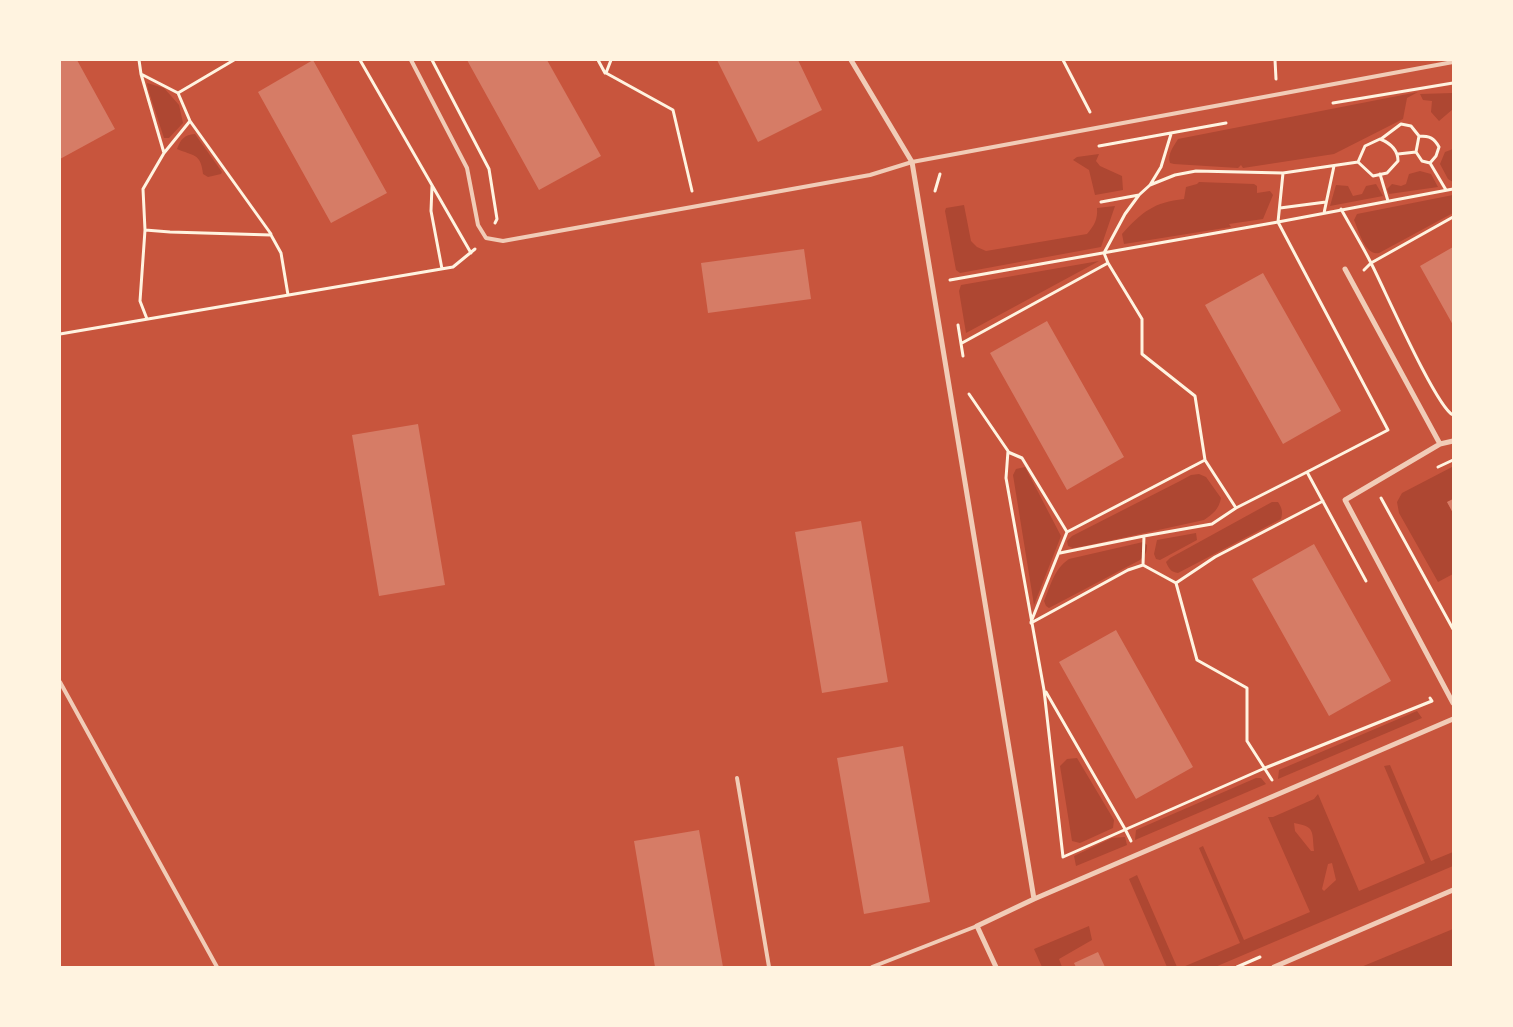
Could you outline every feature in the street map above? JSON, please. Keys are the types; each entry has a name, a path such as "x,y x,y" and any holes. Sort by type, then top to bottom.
{"street":[{"path":"851,60 912,162 1034,899"},
{"path":"1346,270 1440,444"},
{"path":"1453,441 1440,444 1345,500 1453,703"},
{"path":"996,967 977,926 1034,899 1453,719"},
{"path":"1274,967 1453,890"}],"lane":[{"path":"411,60 467,168 478,225 486,238 502,241 870,175 912,162 1453,62"},
{"path":"60,682 217,967"},
{"path":"736,778 768,967"},
{"path":"872,967 977,926"}],"path":[{"path":"139,60 141,74 164,153"},
{"path":"178,93 234,60"},
{"path":"360,60 471,253"},
{"path":"598,60 606,73 673,110 686,171 696,206"},
{"path":"606,73 611,60"},
{"path":"1063,60 1090,110 1094,127"},
{"path":"141,74 178,93 190,121 282,252 288,295"},
{"path":"1329,104 1453,83"},
{"path":"147,319 140,301 145,230 143,189 164,153 190,121"},
{"path":"1094,147 1226,123"},
{"path":"1358,162 1365,146 1380,139 1401,124 1411,126 1418,136 1416,152 1422,161 1430,163 1446,190"},
{"path":"1104,253 1126,214 1150,185 1161,167 1171,134"},
{"path":"1418,136 1428,136 1434,139 1439,148 1436,156 1430,163"},
{"path":"1358,162 1373,176 1387,173 1398,161 1398,154 1388,142 1380,139"},
{"path":"1398,154 1416,152"},
{"path":"1150,185 1175,175 1196,171 1283,173 1358,162"},
{"path":"1324,213 1334,166"},
{"path":"934,194 939,174 949,172"},
{"path":"1060,553 1212,524 1236,508 1388,430 1278,222 1283,173"},
{"path":"1380,174 1388,201"},
{"path":"432,186 431,211 442,269"},
{"path":"950,280 1453,189"},
{"path":"1101,202 1140,195"},
{"path":"1279,208 1326,202"},
{"path":"1341,209 1371,263 1434,391 1448,413 1453,415"},
{"path":"1352,281 1371,263 1453,217"},
{"path":"145,230 271,234"},
{"path":"60,334 453,267 486,238"},
{"path":"1104,253 1108,263 1142,319 1142,354 1195,396 1205,460 1236,508"},
{"path":"962,343 1108,263"},
{"path":"948,271 952,289"},
{"path":"957,316 964,360"},
{"path":"968,386 969,394 1008,452 1022,458 1067,532"},
{"path":"1008,452 1006,478 1044,690 1063,858 1265,768 1432,701 1427,692"},
{"path":"1031,623 1067,532 1205,460"},
{"path":"1436,468 1453,460"},
{"path":"1307,472 1370,588"},
{"path":"1379,495 1453,629"},
{"path":"1176,583 1215,557 1323,501"},
{"path":"1143,565 1144,536"},
{"path":"1031,623 1128,570 1143,565 1176,583 1197,660 1247,688 1247,741 1265,768"},
{"path":"1044,690 1125,829 1137,855"}],"shaded area":[{"path":"147,83 164,88 179,105 183,123 169,138 164,138"},
{"path":"1418,92 1407,98 1403,119 1334,154 1243,168 1241,165 1238,168 1174,164 1170,163 1169,160 1170,153 1178,139"},
{"path":"1453,93 1453,109 1439,121 1431,112 1432,101 1423,100 1420,94"},
{"path":"195,134 222,172 221,174 208,177 203,174 200,162 195,156 177,149 183,138"},
{"path":"1453,149 1453,182 1448,179 1440,164 1445,152"},
{"path":"1099,154 1096,161 1100,166 1122,176 1123,190 1095,195 1089,170 1073,160 1077,157"},
{"path":"1420,171 1431,174 1438,187 1389,194 1387,189 1392,184 1401,186 1406,184 1409,174"},
{"path":"1199,182 1254,184 1257,186 1257,193 1270,191 1273,195 1263,219 1229,224 1231,227 1124,244 1122,234 1142,214 1164,203 1184,199 1186,187"},
{"path":"1376,184 1383,196 1330,206 1336,185 1348,186 1353,196 1362,194 1366,186"},
{"path":"1453,195 1453,213 1379,253 1374,253 1366,247 1354,220 1357,214"},
{"path":"964,205 971,241 977,247 986,251 1087,234 1095,222 1097,208 1115,206 1101,247 960,273 956,270 945,211 946,208"},
{"path":"1099,261 966,333 959,291 961,285"},
{"path":"1025,467 1061,536 1034,605 1013,475 1016,469"},
{"path":"1452,467 1453,499 1447,502 1453,513 1453,574 1438,582 1399,513 1397,502 1402,493"},
{"path":"1199,474 1206,477 1221,498 1215,511 1204,520 1085,546 1073,548 1068,546 1067,541 1072,536 1191,475"},
{"path":"1272,502 1278,502 1282,512 1281,519 1178,573 1169,568 1166,562 1170,558"},
{"path":"1196,533 1197,540 1160,560 1156,559 1154,554 1157,540"},
{"path":"1143,542 1147,545 1147,550 1140,560 1049,608 1046,606 1044,601 1054,578 1069,559"},
{"path":"1417,711 1422,718 1278,779 1279,770"},
{"path":"1077,758 1114,820 1113,828 1080,843 1072,841 1060,766 1067,759"},
{"path":"1390,765 1431,861 1453,852 1453,866 1215,967 1183,967 1240,943 1199,848 1203,846 1244,940 1310,912 1268,817 1273,817 1314,799 1318,794 1359,891 1425,863 1384,766","holes":["1294,823 1309,828 1313,838 1314,851 1311,851 1295,831","1332,863 1336,880 1324,891 1322,889 1328,864"]},
{"path":"1256,778 1261,778 1266,784 1135,840 1136,830"},
{"path":"1125,837 1127,845 1076,866 1074,856 1112,838"},
{"path":"1137,875 1177,967 1167,967 1129,879"},
{"path":"1089,926 1092,940 1059,959 1062,967 1042,967 1034,949"},
{"path":"1453,929 1453,967 1361,967"}],"building":[{"path":"60,60 77,60 115,129 60,159"},
{"path":"313,60 387,193 331,223 258,92"},
{"path":"467,60 547,60 601,156 539,190"},
{"path":"717,60 798,60 822,110 758,142"},
{"path":"1453,247 1453,325 1420,266"},
{"path":"804,249 811,299 708,313 701,263"},
{"path":"1263,273 1341,411 1283,444 1205,305"},
{"path":"1047,321 1124,457 1067,490 990,353"},
{"path":"418,424 445,585 379,596 352,435"},
{"path":"1453,499 1453,513 1447,502"},
{"path":"861,521 888,682 822,693 795,532"},
{"path":"1314,544 1391,681 1329,716 1252,579"},
{"path":"1116,630 1193,767 1136,799 1059,662"},
{"path":"903,746 930,902 864,914 837,758"},
{"path":"699,830 723,967 655,967 634,841"},
{"path":"1098,952 1105,967 1076,967 1074,963"}]}
